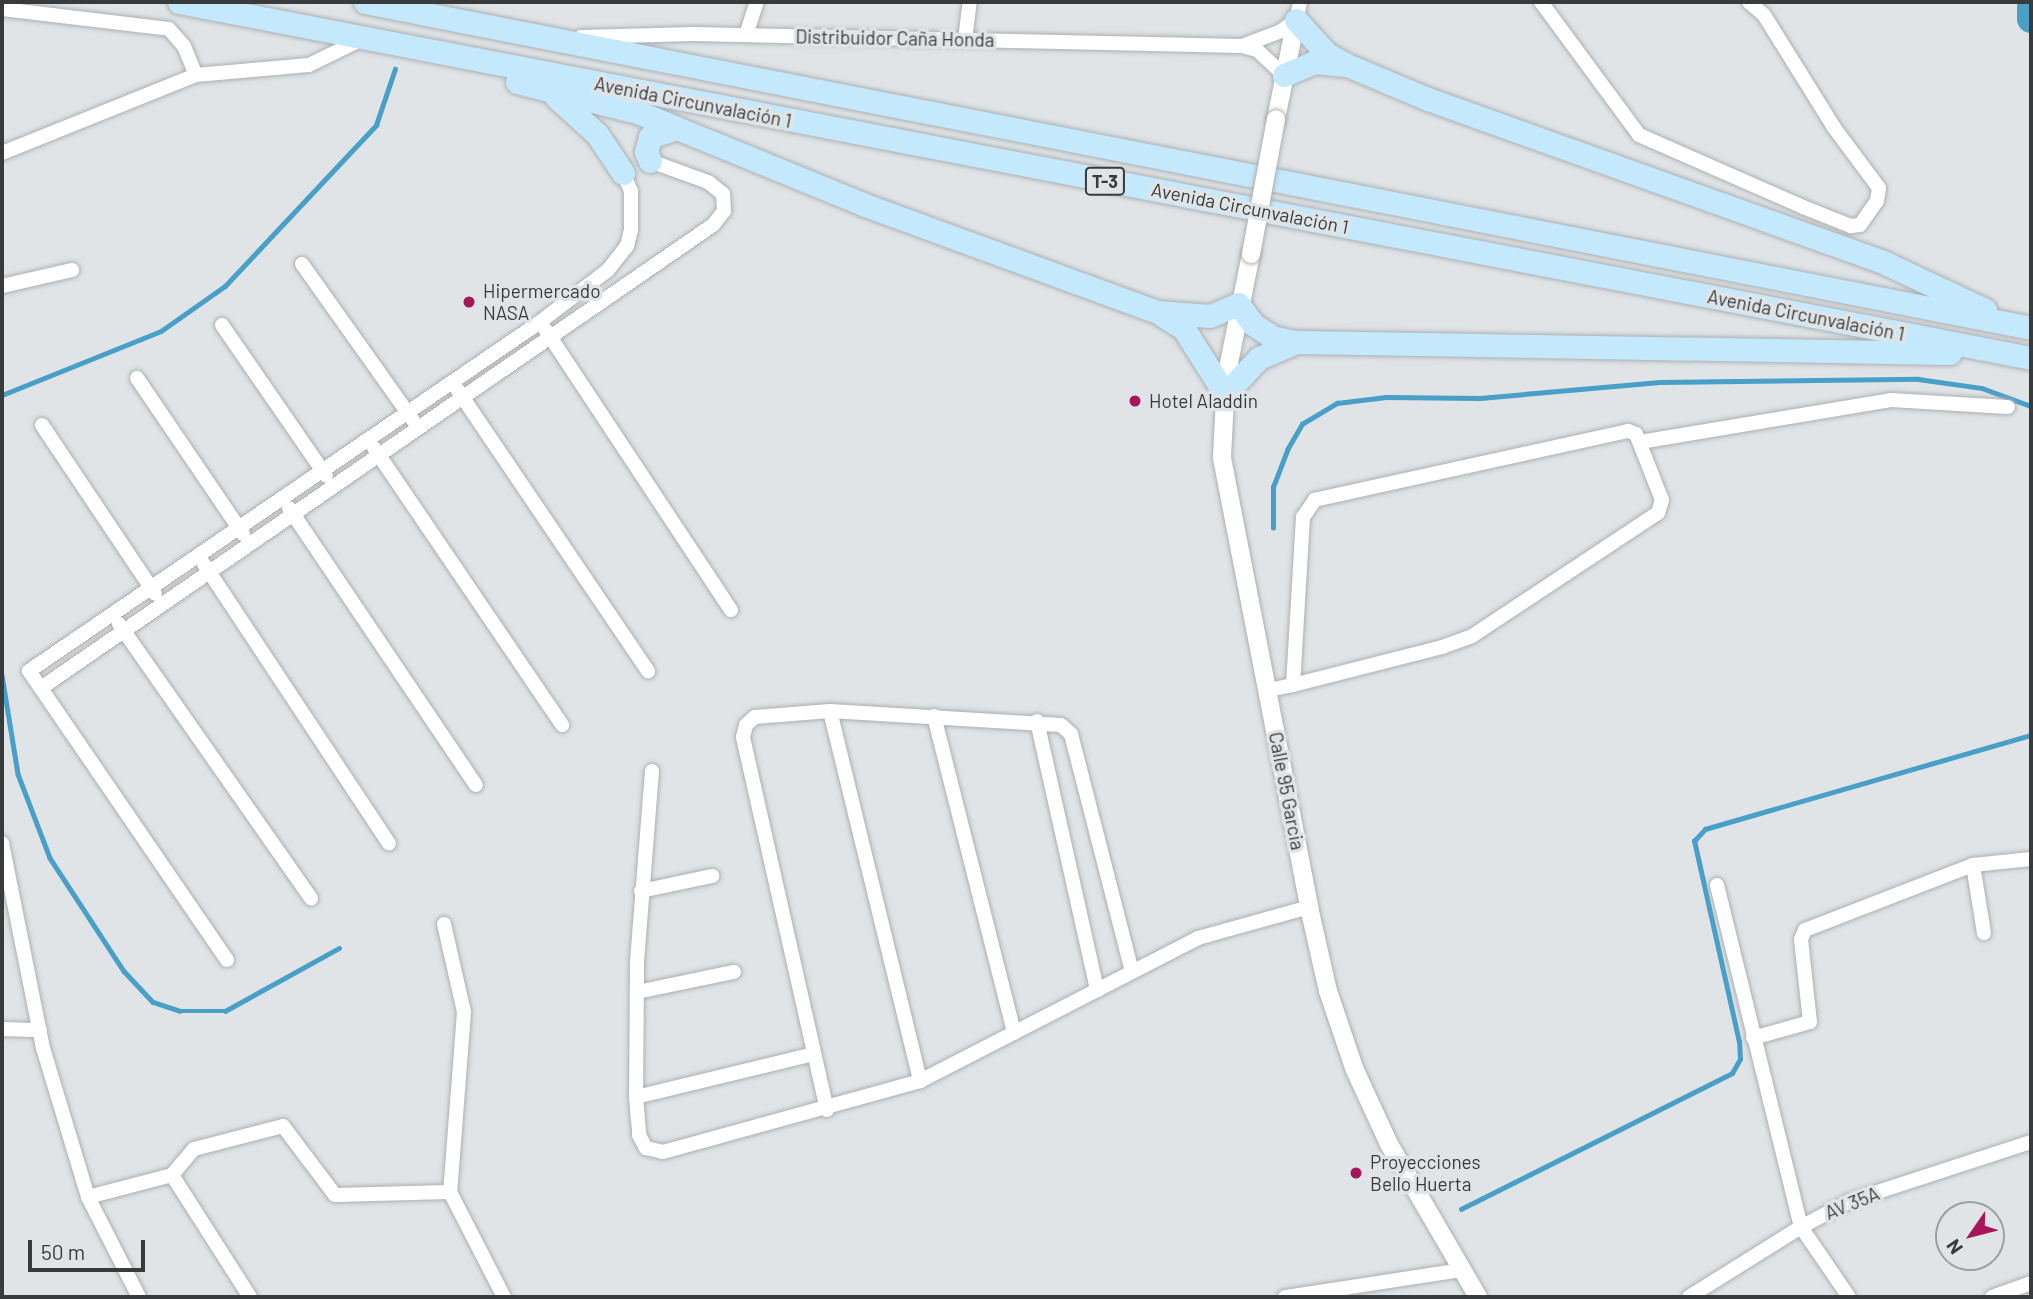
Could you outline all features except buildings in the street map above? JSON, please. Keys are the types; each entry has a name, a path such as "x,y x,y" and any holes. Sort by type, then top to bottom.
{"main road":[{"name":"Avenida Circunvalación 1","path":"179,2 2020,356"},
{"name":"Avenida Circunvalación 1","path":"365,2 2024,326"},
{"path":"1298,11 1327,54 1347,65 1454,108 1881,261 2024,326"},
{"path":"416,49 548,90 640,113 865,205 1158,313 1184,329 1225,394 1259,358 1296,342"},
{"path":"1284,75 1314,62 1347,65"},
{"path":"548,90 580,116 623,173"},
{"path":"650,161 646,152 650,136 676,128"},
{"path":"1158,313 1210,316 1238,304 1253,324 1272,337 1296,342 2020,356"}],"street":[{"path":"746,35 757,2"},
{"path":"965,40 970,2"},
{"path":"1541,2 1639,135 1803,207 1851,226 1860,225 1873,208 1879,188 1835,128 1764,15 1749,2"},
{"path":"2,9 169,29 184,46 196,75"},
{"name":"Distribuidor Caña Honda","path":"1242,46 1281,31 1298,11"},
{"name":"Calle 95 Garcia","path":"1298,11 1251,254 1238,304 1225,394 1222,458 1327,987 1354,1068 1389,1144 1478,1297"},
{"name":"Distribuidor Caña Honda","path":"548,37 746,35 1242,46 1265,56 1284,75"},
{"path":"2,153 196,75 310,65 364,38"},
{"path":"41,688 713,225 724,211 723,194 708,182 650,161"},
{"path":"227,960 29,671 540,322 608,270 627,246 632,213 623,173"},
{"path":"302,264 419,426"},
{"path":"2,286 72,270"},
{"path":"540,322 730,610"},
{"path":"222,325 334,485"},
{"path":"137,378 249,543"},
{"path":"452,382 648,671"},
{"path":"1640,442 1891,400 2008,407"},
{"path":"41,425 162,604"},
{"path":"1268,690 1293,685 1472,636 1658,513 1662,500 1640,442 1628,431 1315,500 1303,517 1293,685"},
{"path":"369,439 377,455 562,725"},
{"path":"283,498 476,785"},
{"path":"198,556 389,842"},
{"path":"112,614 311,898"},
{"path":"69,644 80,661"},
{"path":"827,1110 743,737 746,725 755,717 830,711 1037,721 1061,725 1071,734 1132,971"},
{"path":"830,711 920,1081"},
{"path":"934,716 1014,1033"},
{"path":"1037,721 1097,990"},
{"path":"652,771 641,891 636,1097 639,1135 646,1148 663,1152 827,1110 920,1081 1132,971 1221,929 1309,907"},
{"path":"2,843 40,1030 88,1197 139,1297"},
{"path":"1753,1038 1810,1022 1813,1016 1801,939 1805,930 1973,865 2031,859"},
{"path":"1973,865 1984,933"},
{"path":"641,891 712,876"},
{"path":"1717,885 1801,1227 1849,1297"},
{"path":"444,924 464,1012 450,1192 504,1297"},
{"path":"637,992 734,972"},
{"path":"2,1029 40,1030"},
{"path":"636,1097 814,1054"},
{"path":"88,1197 172,1175 194,1149 283,1125 335,1195 450,1192"},
{"name":"AV 35A","path":"1689,1297 1801,1227 1850,1201 2031,1142"},
{"path":"172,1175 250,1297"},
{"path":"1285,1297 1462,1270"},
{"path":"1992,1297 2031,1283"}],"waterway":[{"path":"2031,7 2031,19"},
{"path":"2,395 161,331 225,286 376,125 395,69"},
{"path":"1273,528 1273,487 1287,450 1302,424 1337,403 1386,397 1480,398 1659,382 1918,379 1982,388 2031,406"},
{"path":"2,675 18,774 50,858 124,971 153,1002 180,1011 225,1011 339,948"},
{"path":"1461,1209 1732,1073 1740,1059 1739,1042 1694,841 1705,829 2031,735"}],"place":[{"name":"Hipermercado NASA","path":"469,302"},
{"name":"Hotel Aladdin","path":"1135,401"},
{"name":"Proyecciones Bello Huerta","path":"1356,1173"}]}
